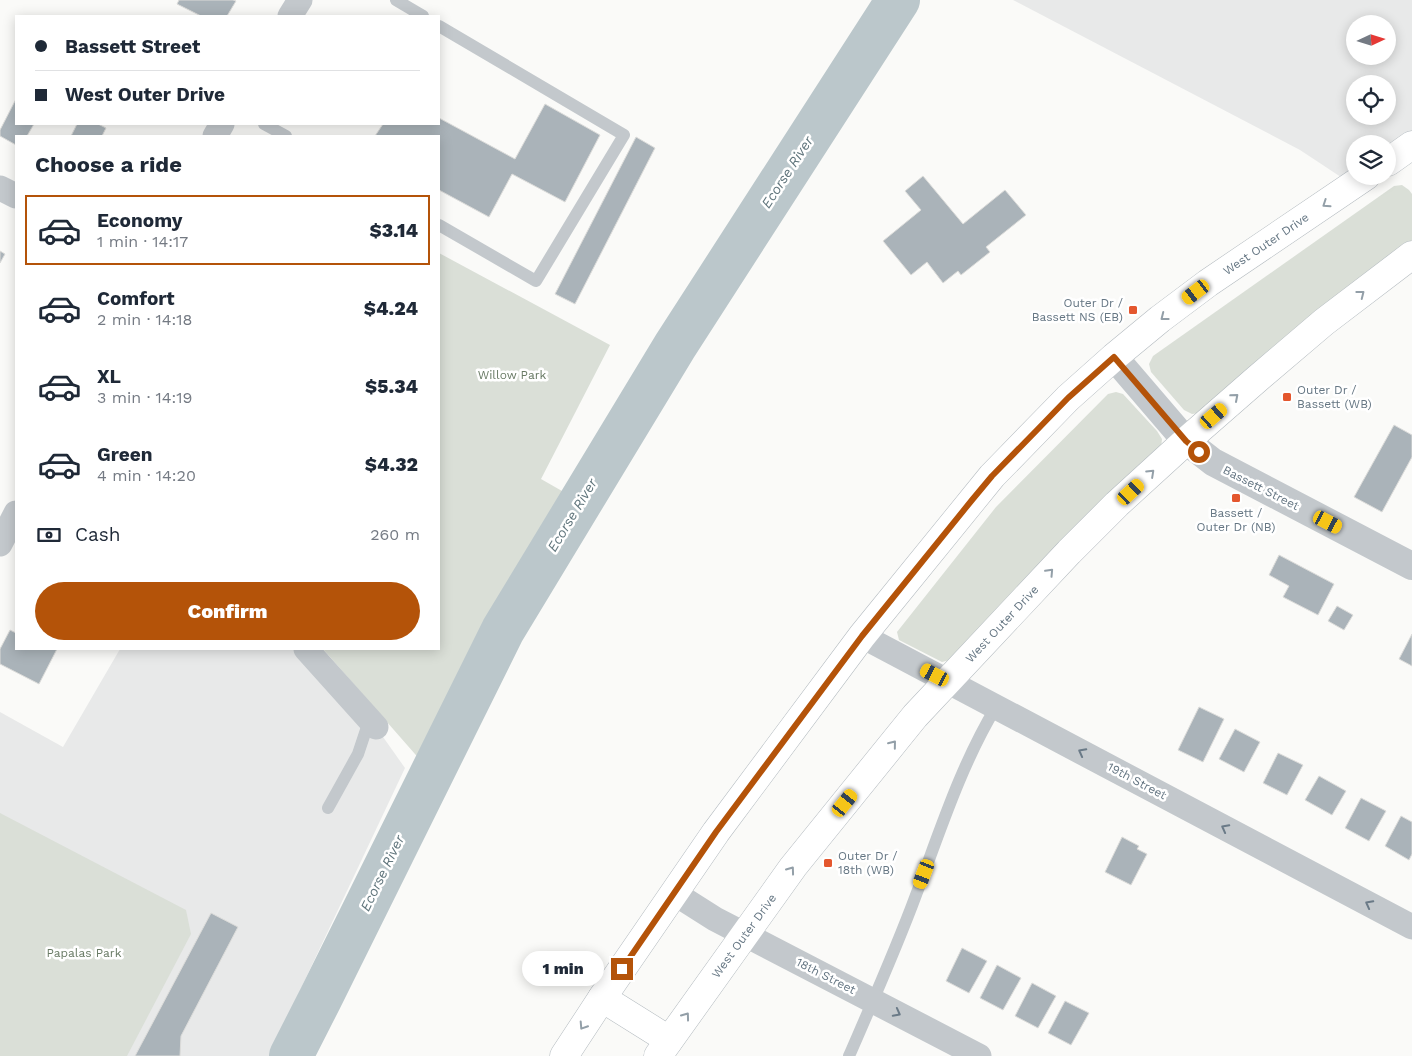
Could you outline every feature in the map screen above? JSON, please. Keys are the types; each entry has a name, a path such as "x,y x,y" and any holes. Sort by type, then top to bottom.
{"main road":[{"name":"West Outer Drive","path":"564,1056 716,832 862,636 992,476 1068,398 1114,357 1208,283 1353,185"},
{"name":"West Outer Drive","path":"664,1048 798,860 915,716 1069,552 1117,504 1257,378 1324,322 1412,255"},
{"path":"602,998 664,1048"}],"street":[{"path":"291,15 300,0"},
{"path":"0,188 15,196"},
{"name":"Bassett Street","path":"1114,357 1186,441 1213,462 1412,566"},
{"path":"0,544 15,515"},
{"name":"19th Street","path":"862,636 1412,927"},
{"path":"307,650 373,724"},
{"name":"18th Street","path":"674,892 716,919 979,1056"}],"lane":[{"path":"396,0 421,15"},
{"path":"440,27 624,135 536,281 440,226"},
{"path":"266,125 284,135"},
{"path":"849,1056 910,910 964,767 982,730 996,707"},
{"path":"328,808 373,724"}],"shaded area":[{"path":"1013,0 1412,0 1412,145 1396,156 1396,135 1346,135 1346,180 1300,150"},
{"path":"119,650 308,650 376,727 405,768 269,1056 0,1056 0,712 63,747"}],"green space":[{"path":"1402,185 1412,194 1412,240 1199,413 1192,414 1184,410 1151,372 1149,364 1153,356 1394,186"},
{"name":"Willow Park","path":"440,254 610,345 541,479 576,499 429,770 324,650 440,650"},
{"path":"1116,392 1123,394 1157,431 1162,439 1161,448 1026,578 950,660 942,662 899,640 897,632 996,507 1108,394"},
{"name":"Papalas Park","path":"0,813 186,910 191,934 127,1056 0,1056"}],"building":[{"path":"179,0 236,1 228,15 199,15 177,4"},
{"path":"15,101 15,125 33,125 28,135 15,135 15,144 0,136 0,130"},
{"path":"545,104 600,135 565,202 512,174 489,217 440,191 440,135 376,135 382,125 440,125 440,119 515,159"},
{"path":"76,125 100,125 106,128 102,135 72,135"},
{"path":"636,137 655,148 575,304 555,294"},
{"path":"923,176 963,224 1005,190 1026,215 986,247 990,252 961,275 958,271 943,283 927,262 911,275 883,241 921,210 905,191"},
{"path":"0,251 5,254 0,263"},
{"path":"1394,425 1412,435 1412,457 1382,512 1354,497"},
{"path":"1279,555 1334,584 1318,615 1283,597 1289,586 1269,575"},
{"path":"1337,606 1353,615 1344,630 1328,621"},
{"path":"10,630 15,632 15,650 56,650 39,684 0,664 0,649"},
{"path":"1412,634 1412,666 1399,659"},
{"path":"1199,707 1224,719 1203,762 1178,750"},
{"path":"1235,729 1260,742 1244,772 1219,759"},
{"path":"1278,753 1303,765 1287,795 1263,783"},
{"path":"1319,776 1346,791 1332,815 1305,800"},
{"path":"1361,798 1386,811 1369,841 1345,828"},
{"path":"1401,816 1412,822 1412,854 1409,860 1385,846"},
{"path":"1122,837 1139,846 1137,849 1147,854 1131,885 1105,872"},
{"path":"211,913 238,927 181,1036 180,1056 135,1056"},
{"path":"962,948 987,961 969,993 946,981"},
{"path":"997,965 1021,978 1003,1010 980,998"},
{"path":"1032,983 1056,996 1038,1028 1015,1016"},
{"path":"1065,1001 1089,1013 1071,1045 1048,1033"}],"waterway":[{"name":"Ecorse River","path":"291,1056 503,630 675,346 898,0"}],"place":[{"name":"Outer Dr / Bassett NS (EB)","path":"1133,310"},
{"name":"Outer Dr / Bassett (WB)","path":"1287,397"},
{"name":"Bassett / Outer Dr (NB)","path":"1236,498"},
{"name":"Outer Dr / 18th (WB)","path":"828,863"}],"route":[{"path":"622,969 716,832 862,636 992,476 1068,398 1114,357 1186,441 1199,452"}]}
